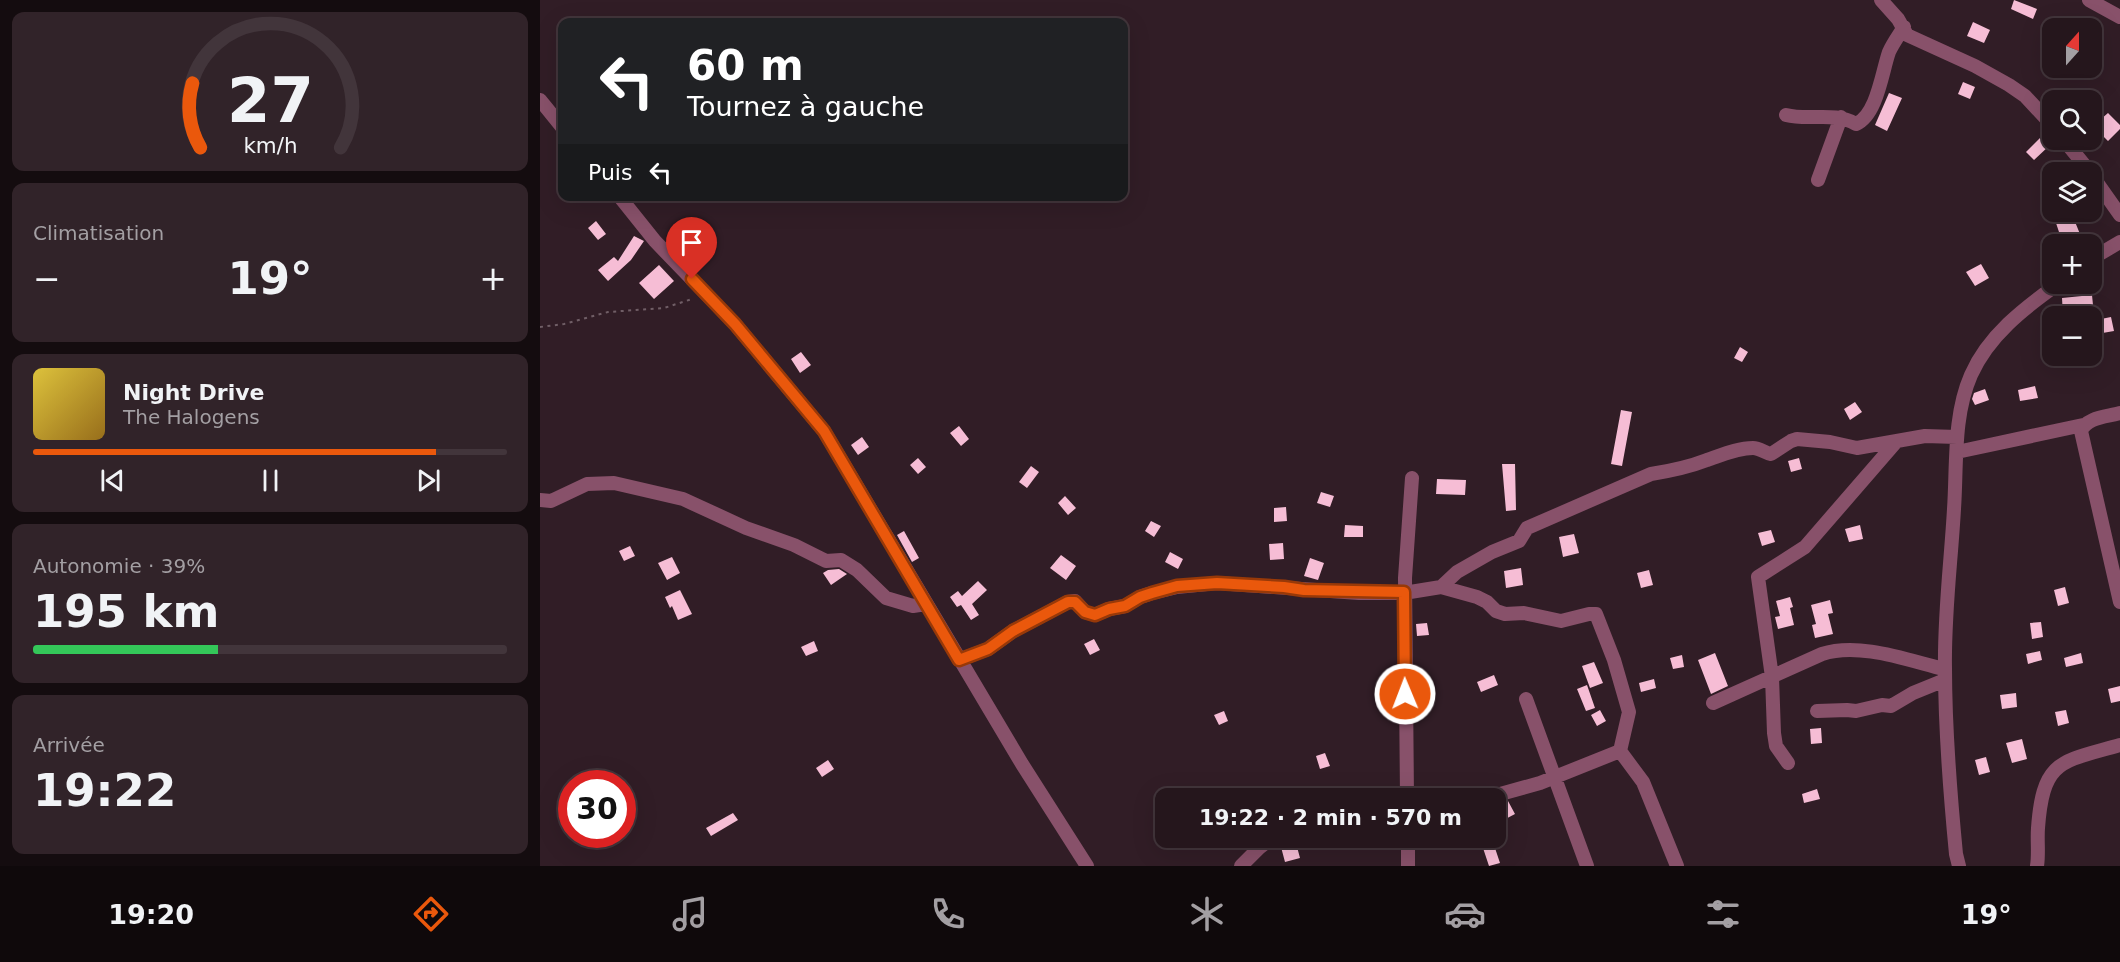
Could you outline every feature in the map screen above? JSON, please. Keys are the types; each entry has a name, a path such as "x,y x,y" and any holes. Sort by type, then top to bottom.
{"street":[{"path":"1881,0 1904,27 1907,35 1975,66 2009,85 2025,96 2042,114"},
{"path":"2090,0 2120,17"},
{"path":"1786,115 1798,118 1841,117 1856,124 1867,117 1891,48 1904,27"},
{"path":"540,100 558,122"},
{"path":"1818,180 1841,117"},
{"path":"2072,150 2081,162"},
{"path":"2102,189 2120,214"},
{"path":"623,201 655,241 705,292 824,431 959,660 1087,866"},
{"path":"2102,253 2120,242"},
{"path":"1959,866 1947,760 1945,674 1957,437 1962,397 1981,355 1995,338 2032,302 2044,294"},
{"path":"1957,452 2083,425 2091,420 2120,413"},
{"path":"2083,425 2081,438 2120,602"},
{"path":"1441,587 1456,572 1492,552 1519,541 1527,528 1651,474 1672,471 1724,453 1741,450 1754,448 1771,454 1791,441 1797,440 1830,442 1857,448 1926,436 1957,437"},
{"path":"1788,763 1776,746 1772,677 1758,577 1805,547 1896,442"},
{"path":"1407,788 1404,592 1412,478"},
{"path":"540,500 551,501 587,484 614,483 683,498 746,528 794,545 826,561 841,560 856,570 886,598 913,606 926,604"},
{"path":"959,660 988,649 1013,631 1068,602 1075,602 1085,612 1095,615 1125,606 1140,597 1177,586 1217,583 1304,590 1404,592 1441,587 1477,597 1504,614 1524,614 1561,621 1596,614 1614,660 1629,712 1620,750 1643,782 1677,866"},
{"path":"1713,703 1838,649 1861,650 1945,674"},
{"path":"1817,711 1856,711 1882,705 1891,706 1945,674"},
{"path":"1526,699 1587,866"},
{"path":"2037,866 2039,820 2044,790 2049,777 2066,761 2120,745"},
{"path":"1506,792 1540,783 1620,750"},
{"path":"1241,866 1259,848"},
{"path":"1408,848 1408,866"}],"path":[{"path":"540,327 564,324 608,312 664,308 688,301 705,292"}],"building":[{"path":"2014,0 2037,9 2033,19 2011,9"},
{"path":"1973,22 1990,30 1984,43 1967,36"},
{"path":"1963,82 1975,87 1970,99 1958,94"},
{"path":"1889,93 1902,98 1887,131 1875,125"},
{"path":"2108,113 2120,125 2120,129 2108,141 2102,135 2102,118"},
{"path":"2040,138 2042,140 2042,150 2045,150 2034,160 2026,152"},
{"path":"596,221 606,234 598,240 588,228"},
{"path":"2075,222 2080,234 2060,234 2056,223"},
{"path":"634,236 644,241 631,260 608,281 598,270 614,257 618,261"},
{"path":"1981,264 1989,278 1975,286 1966,272"},
{"path":"659,265 674,281 654,299 639,283"},
{"path":"2092,295 2093,306 2062,306 2062,298"},
{"path":"2111,317 2114,331 2102,333 2102,319"},
{"path":"1740,347 1748,352 1742,362 1734,358"},
{"path":"801,352 811,365 800,373 791,359"},
{"path":"2035,386 2038,398 2020,401 2018,390"},
{"path":"1985,389 1989,400 1975,405 1972,399 1974,393"},
{"path":"1855,402 1862,412 1850,420 1844,409"},
{"path":"1621,410 1632,412 1622,466 1611,464"},
{"path":"959,426 969,439 961,446 950,433"},
{"path":"862,437 869,447 858,455 851,445"},
{"path":"918,458 926,467 918,474 910,465"},
{"path":"1799,458 1802,469 1791,472 1788,461"},
{"path":"1502,464 1515,464 1516,510 1506,511"},
{"path":"1031,466 1039,472 1027,488 1019,482"},
{"path":"1437,479 1466,480 1465,495 1436,494"},
{"path":"1321,492 1334,496 1330,507 1317,503"},
{"path":"1065,496 1076,508 1068,515 1058,503"},
{"path":"1286,507 1287,521 1274,522 1274,508"},
{"path":"1151,521 1161,526 1154,537 1145,531"},
{"path":"1345,525 1363,526 1363,537 1344,537"},
{"path":"1860,525 1863,539 1849,542 1845,529"},
{"path":"1771,530 1775,542 1762,546 1758,533"},
{"path":"904,531 919,558 912,562 897,535"},
{"path":"1574,534 1579,553 1563,557 1559,537"},
{"path":"1283,543 1284,559 1270,560 1269,544"},
{"path":"630,546 635,556 624,561 619,551"},
{"path":"1170,552 1183,559 1178,569 1165,562"},
{"path":"1061,555 1076,566 1066,580 1050,568"},
{"path":"672,557 680,573 667,580 658,563"},
{"path":"1310,558 1324,563 1318,580 1304,576"},
{"path":"1521,568 1523,585 1506,588 1504,571"},
{"path":"839,569 847,574 831,585 823,573"},
{"path":"1649,570 1653,585 1641,588 1637,573"},
{"path":"978,581 987,590 972,604 979,615 971,620 961,605 957,607 950,597 958,591 962,596"},
{"path":"2065,587 2069,603 2058,606 2054,590"},
{"path":"680,590 692,614 678,620 665,597"},
{"path":"1790,597 1794,625 1778,629 1775,617 1780,616 1776,601"},
{"path":"1830,600 1833,613 1828,614 1833,634 1815,638 1812,625 1816,624 1811,605"},
{"path":"2041,622 2043,637 2032,639 2030,623"},
{"path":"1427,623 1429,635 1417,636 1416,624"},
{"path":"1094,639 1100,650 1090,655 1084,644"},
{"path":"814,641 818,651 806,656 801,647"},
{"path":"2040,651 2042,660 2028,664 2026,654"},
{"path":"1715,653 1728,686 1711,694 1698,660"},
{"path":"2081,653 2083,663 2066,667 2064,658"},
{"path":"1682,655 1684,667 1673,669 1670,658"},
{"path":"1594,662 1603,683 1590,688 1582,666"},
{"path":"1494,675 1498,685 1481,692 1477,682"},
{"path":"1654,679 1656,688 1641,692 1639,683"},
{"path":"1587,685 1595,708 1586,711 1577,689"},
{"path":"2120,686 2120,701 2111,703 2108,689"},
{"path":"2016,693 2017,707 2002,709 2000,695"},
{"path":"1600,710 1606,721 1597,726 1591,715"},
{"path":"2066,710 2069,723 2058,726 2055,712"},
{"path":"1224,711 1228,721 1219,725 1214,715"},
{"path":"1821,728 1822,743 1811,744 1810,729"},
{"path":"2022,739 2027,759 2012,763 2006,743"},
{"path":"1325,753 1330,766 1320,769 1316,756"},
{"path":"1986,757 1990,772 1979,775 1975,760"},
{"path":"828,760 834,769 822,777 816,768"},
{"path":"1817,789 1820,799 1804,803 1802,794"},
{"path":"1508,801 1515,814 1506,819 1506,802"},
{"path":"733,813 738,820 711,836 706,828"},
{"path":"1281,848 1297,848 1300,858 1285,862"},
{"path":"1483,848 1495,848 1500,863 1489,866"}],"route":[{"path":"692,279 735,324 824,431 959,660 988,649 1013,631 1068,602 1080,604 1085,612 1095,615 1125,606 1140,597 1177,586 1217,583 1359,593 1404,592 1405,694"}]}
